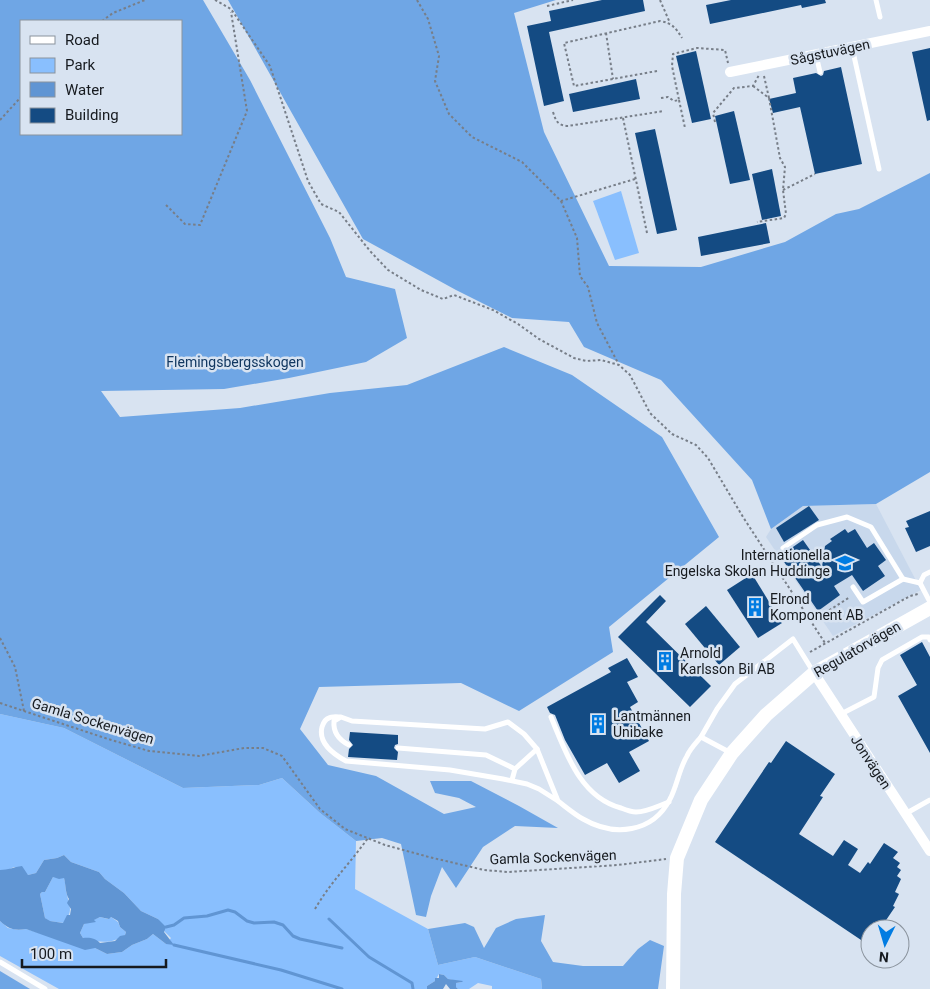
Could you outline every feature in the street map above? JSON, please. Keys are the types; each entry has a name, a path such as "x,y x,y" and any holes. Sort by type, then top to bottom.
{"street":[{"name":"Sågstuvägen","path":"730,72 930,31"},
{"name":"Regulatorvägen","path":"672,989 674,894 677,858 701,800 732,753 766,714 814,673 930,608"},
{"name":"Jonvägen","path":"814,673 930,851"}],"lane":[{"path":"876,0 880,16"},
{"path":"852,47 879,169"},
{"path":"816,55 820,72"},
{"path":"783,548 817,525 847,517 871,527 903,580"},
{"path":"920,583 924,575 930,572"},
{"path":"853,587 863,602 903,580 920,583"},
{"path":"920,583 930,602"},
{"path":"840,714 874,697 878,668 882,660 922,637 929,637 930,640"},
{"path":"558,801 538,749 524,734 508,722 485,729 352,721 341,717 329,718 323,723 321,731 322,740 336,756 346,761 450,770 512,780 539,788 584,820 606,828 626,829 648,824 661,814 677,785 686,756 701,737 716,709 735,684 759,664 793,639 814,673"},
{"path":"341,717 334,721 334,728 343,742 349,745"},
{"path":"551,717 570,763 589,790 611,805 635,812 648,810 669,801"},
{"path":"701,737 732,753"},
{"path":"398,748 486,755 515,769"},
{"path":"512,780 515,769 538,749"},
{"path":"905,814 930,800"},
{"path":"0,962 45,989"}],"path":[{"path":"103,20 113,13 145,0"},
{"path":"215,0 231,10 270,66 308,181 321,204 339,212 388,270 421,290 443,299 454,295 493,310 574,358 586,361 601,360 619,365"},
{"path":"417,0 428,19 439,56 435,81 449,114 472,137 522,162 561,201 577,238 580,276 588,288 597,323 619,365 630,374 650,413 672,434 696,445 708,458 743,517 825,643"},
{"path":"547,6 573,0"},
{"path":"660,0 670,23 676,28 682,38"},
{"path":"166,205 185,224 200,225 247,111 231,10"},
{"path":"657,71 574,86 564,43 660,21 670,23"},
{"path":"606,33 613,79"},
{"path":"685,128 672,66 673,54 697,48 726,50"},
{"path":"757,222 784,218 786,214 783,190 785,167 780,158 764,74"},
{"path":"753,86 768,98"},
{"path":"714,122 713,113 734,88"},
{"path":"661,98 668,97 674,101 679,100"},
{"path":"0,120 20,98"},
{"path":"553,112 557,123 561,126 568,126 664,111"},
{"path":"623,117 648,233"},
{"path":"783,190 815,174"},
{"path":"561,201 635,178"},
{"path":"825,613 857,592"},
{"path":"804,656 910,596 925,593"},
{"path":"0,638 15,667 24,711"},
{"name":"Gamla Sockenvägen","path":"0,703 149,751 199,756 244,748 263,748 282,756 320,809 344,829 429,857 484,870 500,871 618,865 677,858"},
{"path":"315,909 327,889 348,866 368,838"}],"shaded area":[{"name":"Internationella Engelska Skolan Huddinge","path":"876,504 921,590 833,636 766,537 771,529 803,506"}],"green space":[{"name":"Flemingsbergsskogen","path":"0,0 203,0 250,80 330,238 346,277 395,289 407,338 366,362 289,378 224,389 101,391 120,417 240,408 330,393 407,385 504,347 572,375 662,437 719,537 609,627 613,652 519,711 461,683 319,687 300,729 328,765 376,776 444,814 476,807 459,798 435,793 430,781 471,781 558,828 515,826 483,847 456,888 442,867 431,896 426,917 416,915 401,844 382,838 356,841 320,813 282,778 259,785 183,788 64,728 0,714"},
{"path":"228,0 556,0 514,13 544,132 609,266 701,267 785,242 836,214 859,209 930,173 930,472 876,504 803,506 771,529 752,480 661,380 584,347 569,322 512,318 363,239"},
{"path":"621,191 639,253 615,260 593,201"},
{"path":"0,714 64,728 183,788 259,785 282,778 320,813 356,841 355,889 428,929 438,965 475,957 541,979 542,989 492,989 492,986 478,983 469,989 458,989 456,983 462,982 448,979 444,975 439,974 435,981 427,986 427,989 59,989 0,956 0,921 8,928 26,929 95,948 107,954 122,952 153,934 166,944 171,938 164,931 158,919 141,911 124,893 105,879 99,872 71,862 64,855 44,860 36,873 28,875 14,867 8,870 0,870"},
{"path":"53,877 64,878 65,880 70,909 64,923 49,921 45,918 40,894 45,892"},
{"path":"545,915 541,941 553,962 583,966 623,966 638,949 650,940 664,946 658,989 542,989 541,979 475,957 438,965 428,929 465,923 474,927 484,948 496,928 516,919"},
{"path":"100,917 108,919 111,917 118,922 120,927 126,932 125,935 109,941 83,938 80,933 84,924"},
{"path":"0,971 30,989 0,989"}],"water":[{"path":"64,855 71,862 99,872 105,879 124,893 141,911 158,919 166,927 164,932 174,945 166,944 153,934 122,952 107,954 95,948 85,950 26,929 18,930 6,926 0,921 0,870 22,866 28,875 36,873 44,860","holes":["53,877 64,878 69,899 67,903 71,909 70,915 67,915 63,923 50,921 45,918 40,894 45,892","100,917 109,919 111,917 118,921 120,927 126,932 125,935 120,936 115,941 100,943 92,938 83,938 80,933 84,924 96,922 94,920"]},
{"path":"439,974 444,975 448,979 463,981 456,983 458,989 450,989 446,984 443,989 427,989 427,986 435,981 435,978 439,978"}],"building":[{"path":"602,0 643,0 645,11 549,32 564,101 544,106 527,26 551,21 549,11"},
{"path":"731,0 825,0 826,3 802,8 801,5 710,24 706,5"},
{"path":"930,48 930,120 927,121 912,52"},
{"path":"696,51 711,119 692,123 676,56"},
{"path":"841,67 862,164 815,174 800,107 773,113 769,99 796,93 793,78 816,73 821,76 824,71"},
{"path":"636,79 640,99 573,112 569,94"},
{"path":"734,111 750,180 730,184 715,116"},
{"path":"655,129 677,230 657,234 635,133"},
{"path":"772,169 781,216 762,220 752,174"},
{"path":"766,223 770,243 701,256 698,237"},
{"path":"809,506 819,520 784,542 776,528"},
{"path":"930,511 930,546 916,552 905,528 909,527 906,521"},
{"path":"845,529 848,533 855,529 867,548 874,543 886,560 878,566 885,576 863,591 852,575 834,586 840,595 818,611 780,556 803,540 822,567 825,546 832,541 830,539"},
{"name":"Elrond Komponent AB","path":"752,574 782,623 758,638 727,590"},
{"name":"Arnold Karlsson Bil AB","path":"660,595 666,601 646,622 711,686 690,707 618,637"},
{"path":"706,606 740,647 719,665 685,624"},
{"path":"922,642 930,657 930,753 898,696 917,685 900,655"},
{"name":"Lantmännen Unibake","path":"627,658 638,677 627,682 638,702 630,707 649,741 629,752 640,771 619,783 607,763 585,775 565,740 555,715 550,713 547,707 611,672 608,668"},
{"path":"350,732 398,735 398,744 394,748 398,752 397,760 348,757 349,749 353,745 349,740"},
{"path":"786,741 835,774 820,796 823,797 799,834 833,856 844,840 858,849 848,865 860,873 868,862 870,864 884,843 898,852 893,858 900,863 897,867 901,870 897,876 901,879 895,892 899,894 893,906 895,907 887,919 860,919 860,939 715,842 769,762 771,763"}],"waterway":[{"path":"166,927 174,925 184,918 207,916 228,910 254,923 274,922 283,925 293,936 300,939 342,948"},
{"path":"329,919 369,957 412,983 413,989"},
{"path":"174,945 281,970 342,989"}],"place":[{"name":"Internationella Engelska Skolan Huddinge","path":"845,563"},
{"name":"Elrond Komponent AB","path":"755,607"},
{"name":"Arnold Karlsson Bil AB","path":"665,661"},
{"name":"Lantmännen Unibake","path":"598,724"}]}
